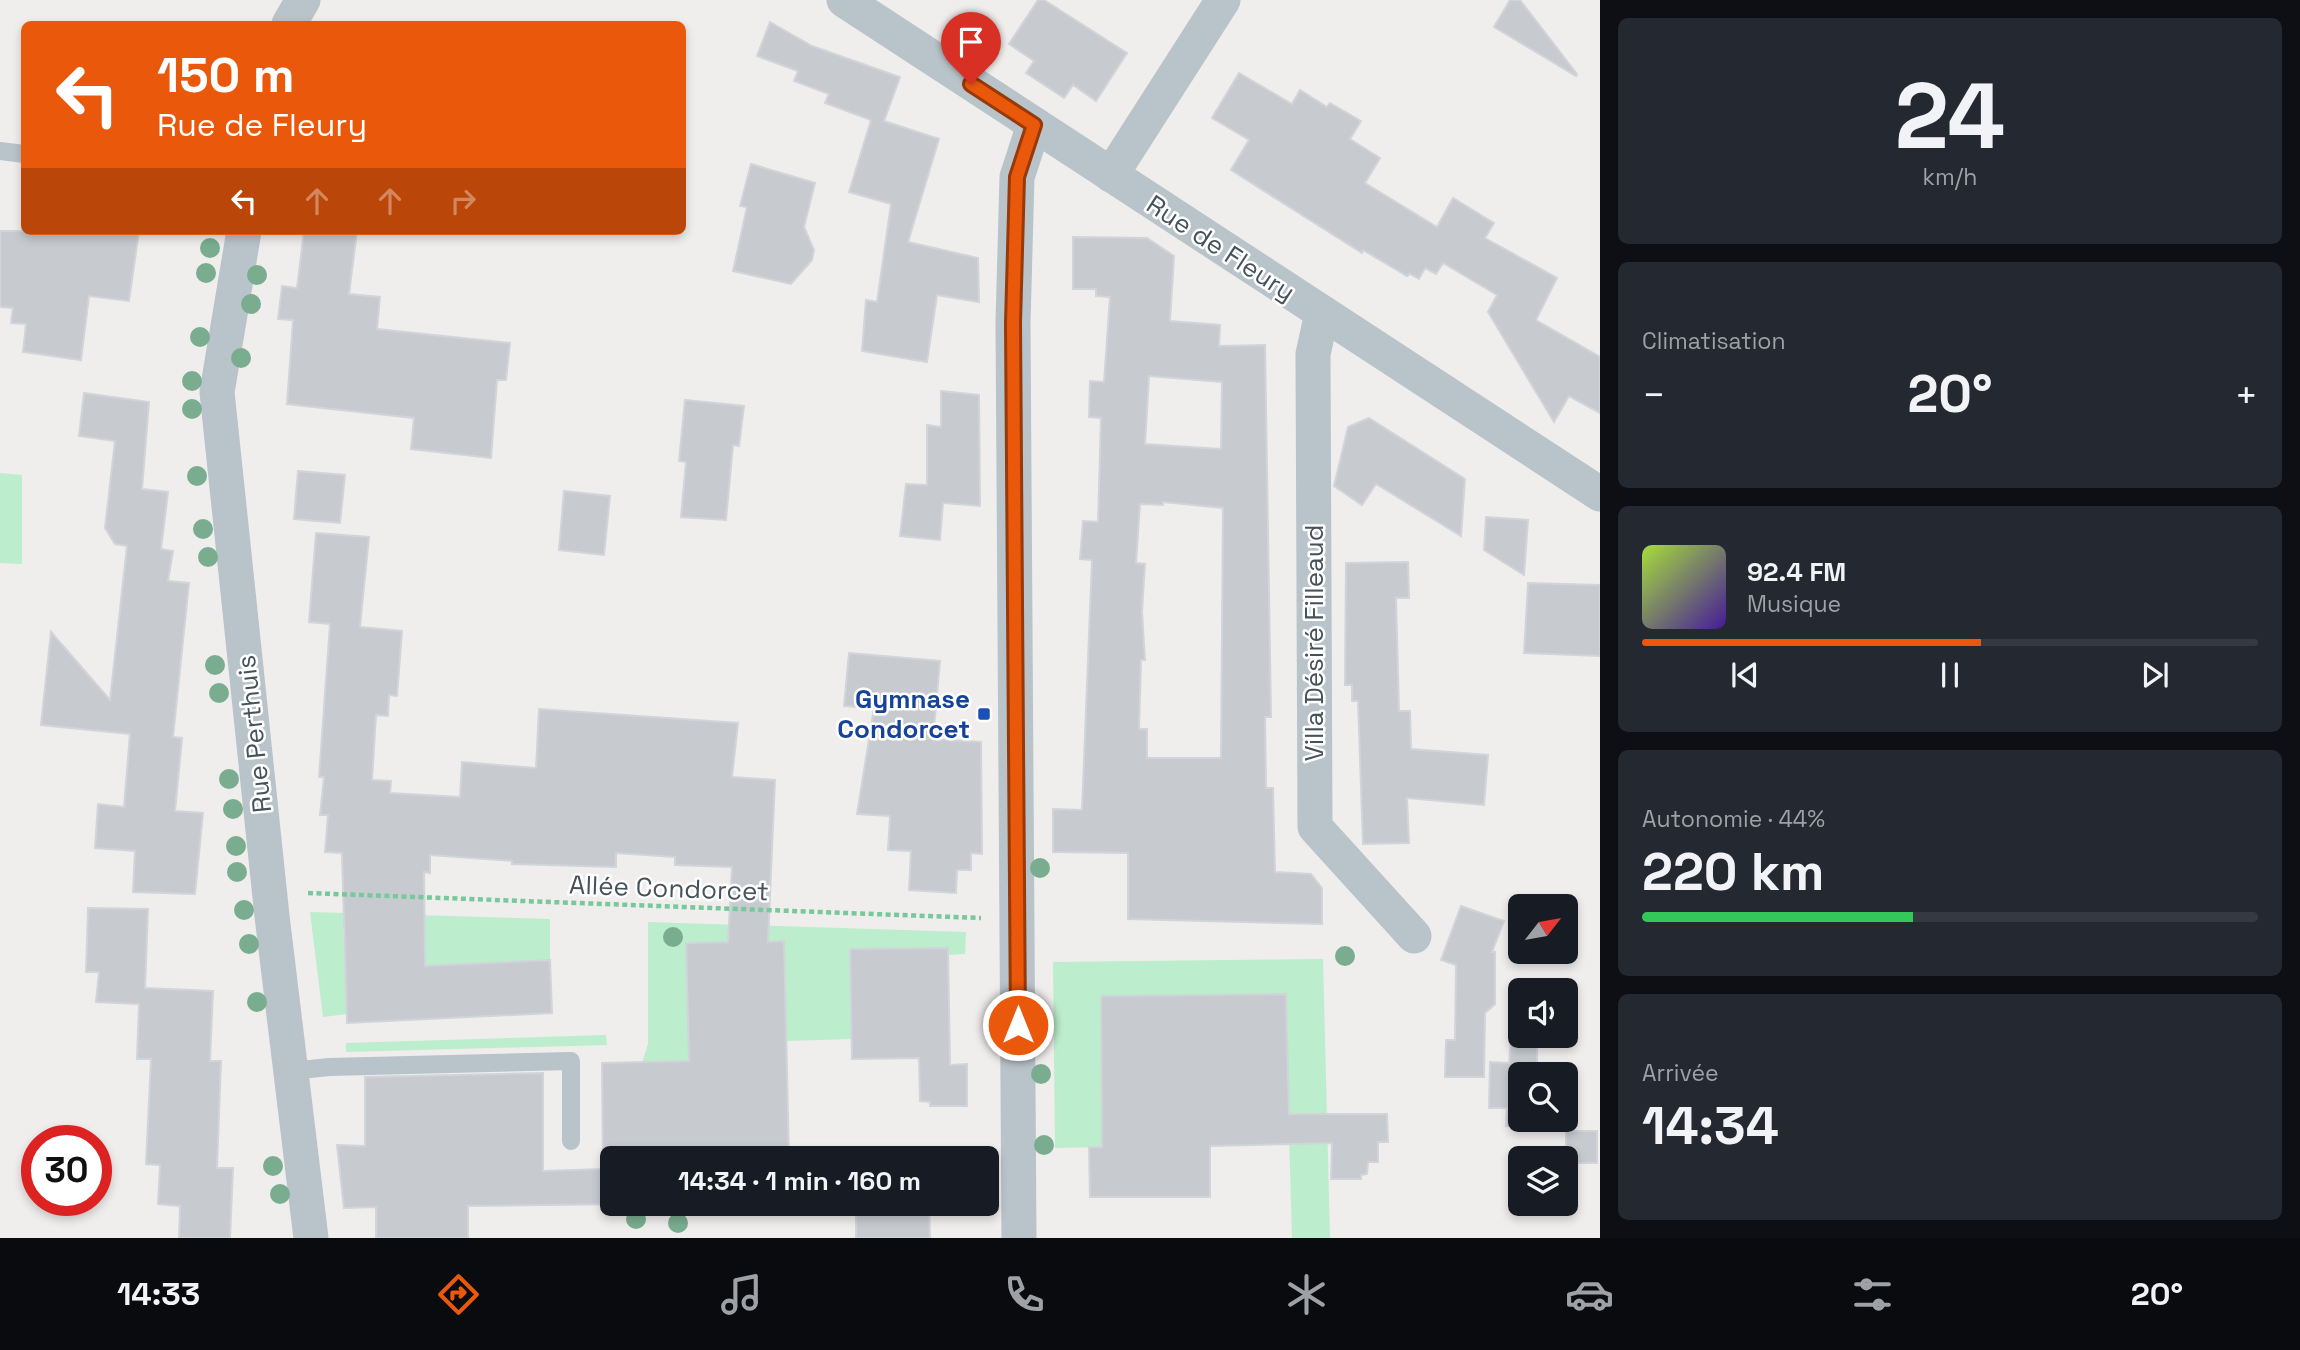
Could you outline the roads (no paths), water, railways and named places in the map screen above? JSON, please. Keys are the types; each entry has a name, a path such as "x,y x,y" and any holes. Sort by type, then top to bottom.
{"street":[{"path":"291,21 303,0"},
{"name":"Rue de Fleury","path":"844,0 1600,494"},
{"path":"1111,175 1223,0"},
{"path":"1019,1238 1013,323 1017,177 1034,125"},
{"name":"Rue Perthuis","path":"243,235 217,392 311,1238"},
{"name":"Villa Désiré Filleaud","path":"1322,313 1313,354 1315,827 1414,936"}],"lane":[{"path":"0,151 21,154"},
{"path":"291,1071 330,1067 571,1062 571,1141"}],"place":[{"name":"Gymnase Condorcet","path":"984,714"}]}
